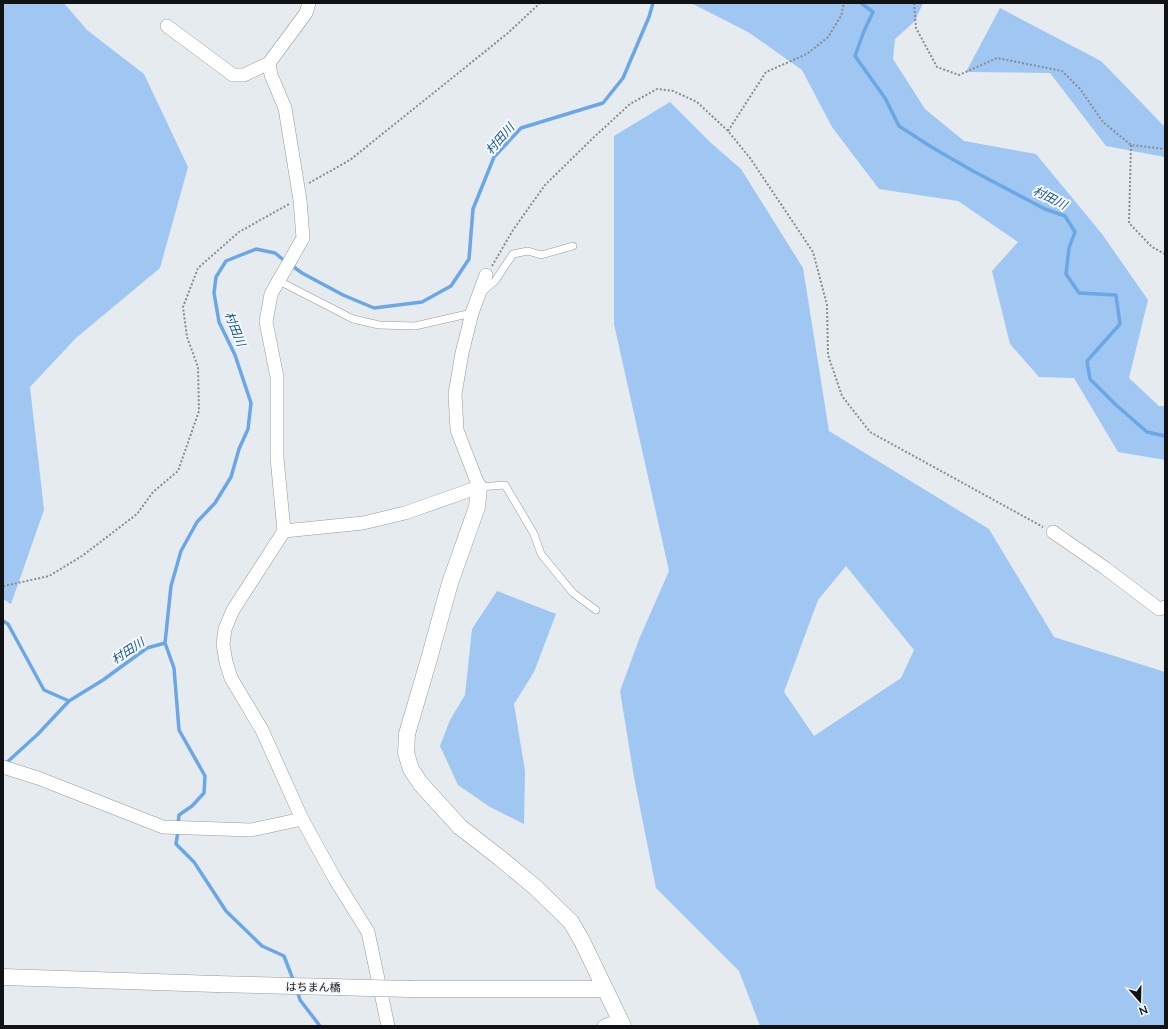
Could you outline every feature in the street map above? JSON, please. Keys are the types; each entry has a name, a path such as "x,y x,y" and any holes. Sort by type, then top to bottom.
{"street":[{"path":"167,26 233,75 244,75 269,63 306,13 309,3"},
{"path":"269,63 271,75 285,108 299,193 303,238 272,294 266,322 277,377 277,458 284,531 233,610 225,629 223,644 226,662 231,678 262,730 302,819 335,879 368,932 388,1026"},
{"path":"486,275 472,313 462,353 455,394 457,430 479,487 477,507 450,583 407,734 406,753 411,769 420,783 460,827 535,887 571,922 582,941 622,1023 604,1026"},
{"path":"284,531 363,524 405,513 479,487"},
{"path":"1053,532 1105,568 1159,609 1165,607"},
{"path":"3,767 38,778 163,827 251,830 302,819"},
{"name":"はちまん橋","path":"3,977 410,989 605,989"}],"lane":[{"path":"479,293 494,281 513,254 528,251 541,255 573,246"},
{"path":"279,281 353,318 379,325 415,326 472,313"},
{"path":"479,487 505,485 534,534 541,554 573,593 596,610"}],"path":[{"path":"3,586 49,576 82,556 137,514 153,492 178,471 199,411 198,367 188,337 183,307 198,268 239,232 350,160 508,33 540,3"},
{"path":"728,130 766,72 807,54 828,37 841,16 844,3"},
{"path":"914,3 916,28 937,67 959,75 997,58 1062,71 1080,89 1103,122 1131,145 1165,149"},
{"path":"486,275 513,230 544,186 630,104 657,89 673,91 697,102 728,130 750,158 813,252 827,304 828,355 842,396 870,432 1053,532"},
{"path":"1131,145 1129,223 1152,247 1165,254"}],"shaded area":[{"path":"3,3 64,3 87,30 144,74 188,167 160,268 76,338 30,387 44,510 11,604 3,599"},
{"path":"691,3 923,3 915,21 895,39 893,59 925,109 964,141 1036,154 1102,234 1148,300 1129,378 1159,406 1165,406 1165,460 1118,452 1074,378 1039,377 1010,344 992,271 1018,242 958,201 879,189 832,127 802,70 748,32"},
{"path":"1000,8 1101,61 1165,127 1165,157 1106,146 1050,73 966,72"},
{"path":"670,102 711,143 741,169 803,268 829,431 989,529 1054,637 1165,672 1165,1026 760,1026 739,971 656,888 634,777 620,691 640,637 669,571 614,324 614,136","holes":["846,566 914,650 901,678 814,736 784,692 818,600"]},
{"path":"497,591 556,614 534,672 514,704 525,771 524,824 490,807 458,785 440,746 450,720 465,695 472,629"}],"waterway":[{"name":"村田川","path":"291,265 302,273 343,295 374,308 422,302 451,286 469,259 473,209 494,157 521,128 603,103 623,78 649,17 653,3"},
{"name":"村田川","path":"861,3 873,12 855,56 885,98 899,126 973,171 1045,209 1065,216 1075,232 1069,248 1066,274 1079,293 1116,295 1120,324 1087,361 1090,379 1115,404 1147,432 1165,436"},
{"name":"村田川","path":"178,824 179,815 192,806 204,793 205,776 179,730 174,668 165,643 171,586 181,551 197,522 215,503 231,477 239,449 248,429 251,403 235,355 219,322 214,293 216,277 226,261 256,249 275,253 286,262"},
{"name":"村田川","path":"3,621 8,624 44,690 69,701"},
{"name":"村田川","path":"4,765 38,734 69,701 103,680 147,648 165,643"},
{"path":"178,831 176,844 194,862 226,911 262,946 284,956 294,982"},
{"path":"297,990 300,1000 320,1026"}]}
